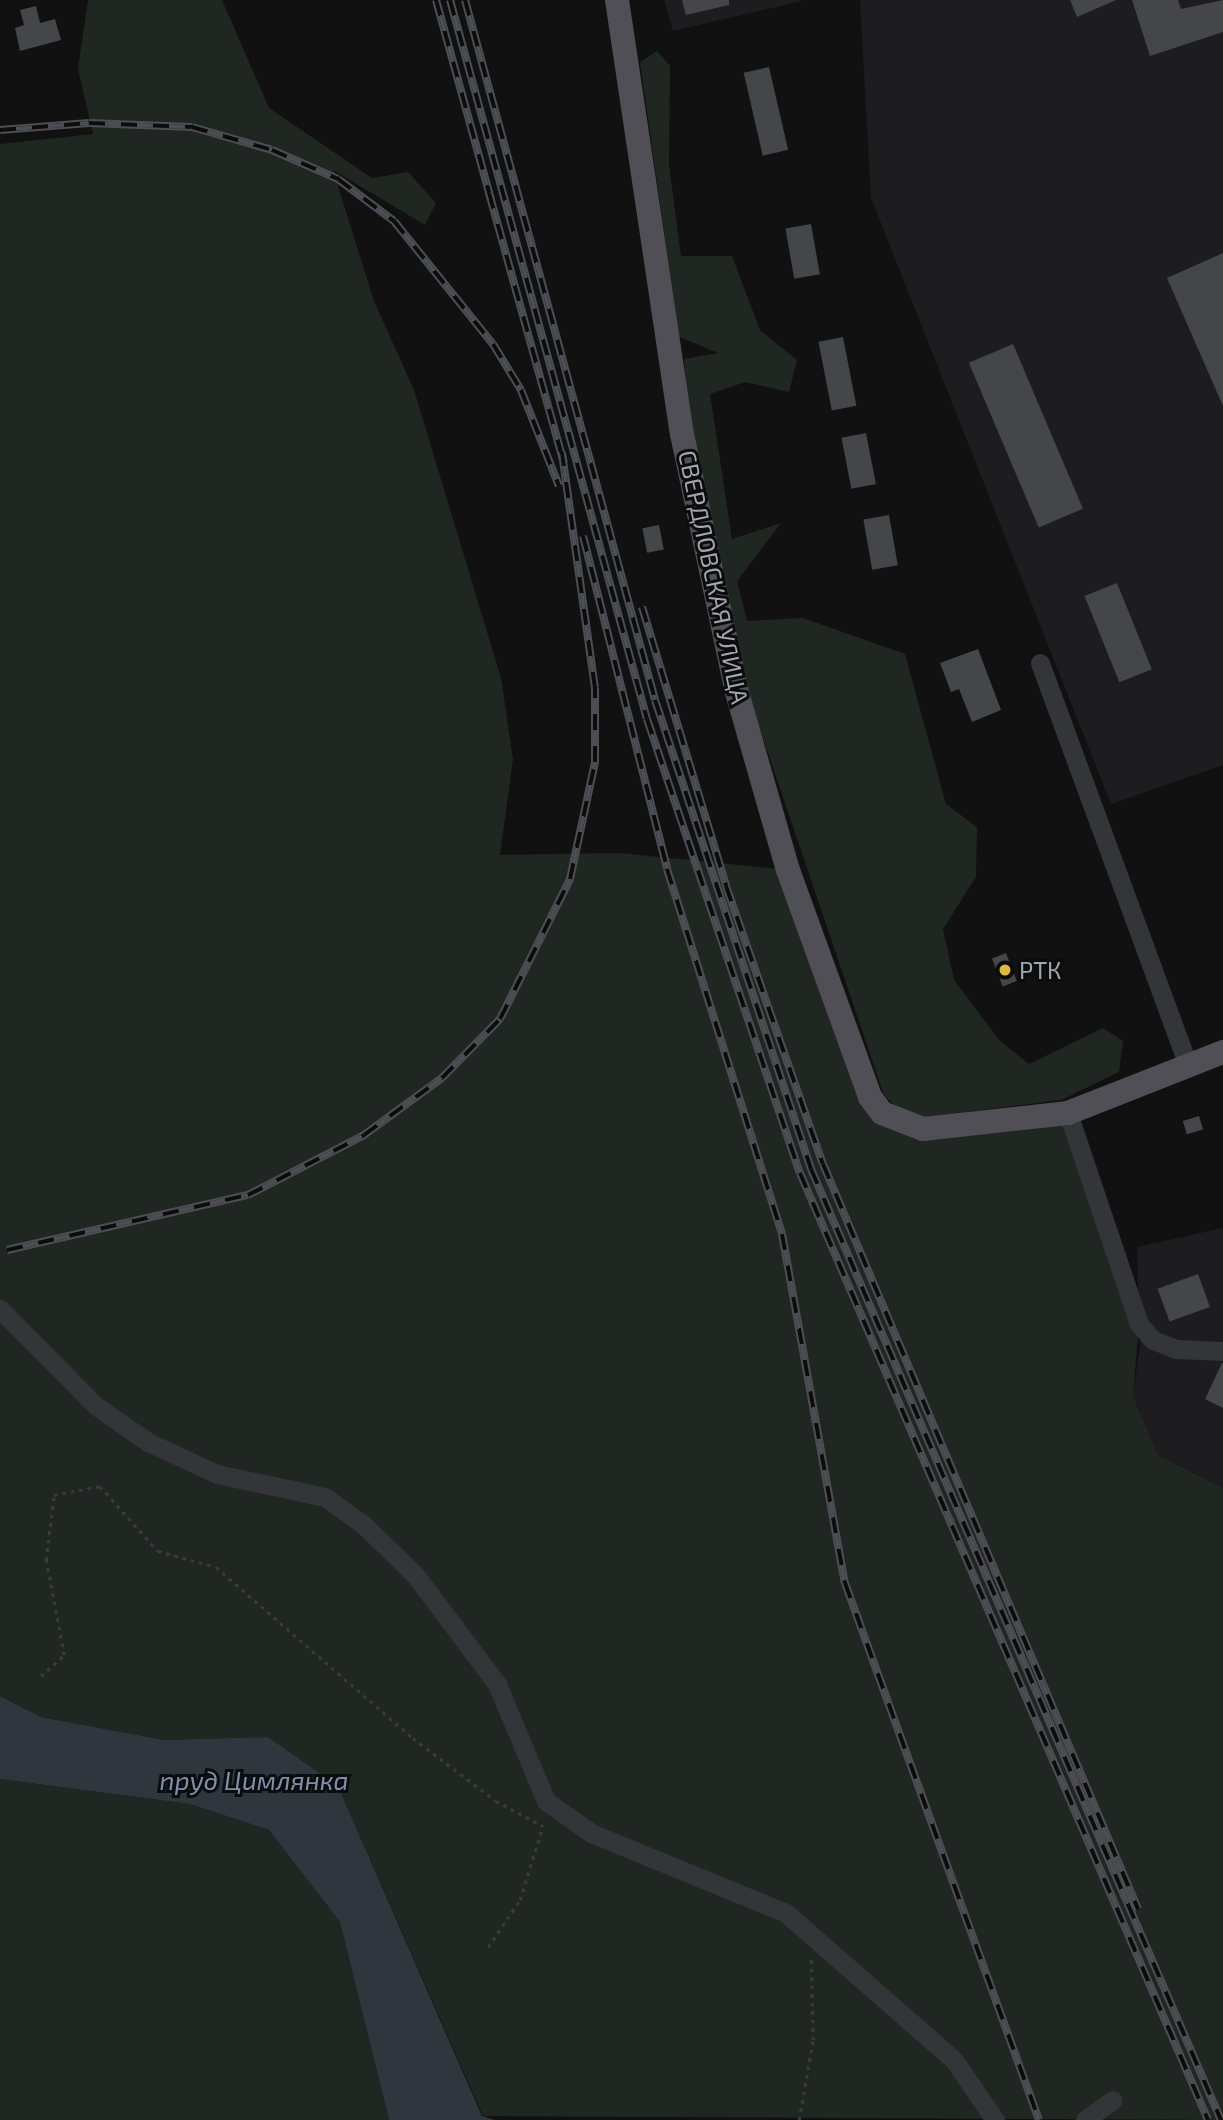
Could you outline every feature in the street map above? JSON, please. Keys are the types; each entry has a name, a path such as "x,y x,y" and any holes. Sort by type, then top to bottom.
{"main road":[{"name":"СВЕРДЛОВСКАЯ УЛИЦА","path":"617,0 682,434 736,689 788,870 870,1097 901,1122 923,1129 1068,1113"},
{"path":"1068,1113 1223,1052"}],"street":[{"path":"1040,663 1188,1066"},
{"path":"1068,1113 1139,1324 1153,1340 1177,1349 1223,1351"},
{"path":"0,1309 96,1406 148,1442 217,1474 325,1497 365,1526 416,1576 497,1684 546,1801 591,1833 786,1913 954,2060 995,2120"},
{"path":"1085,2120 1113,2100"}],"path":[{"path":"41,1676 64,1655 46,1560 54,1494 100,1486 158,1551 216,1567 413,1738 496,1801 543,1826"},
{"path":"488,1947 520,1900 543,1826 546,1801"},
{"path":"799,2120 813,2040 811,1935"}],"shaded area":[{"path":"88,0 222,0 269,108 372,178 408,172 436,203 425,225 333,170 374,301 414,390 501,678 513,759 500,855 620,853 788,870 870,1096 901,1122 1068,1113 1139,1324 1133,1396 1158,1455 1223,1488 1223,2120 483,2116 338,1786 268,1737 164,1740 41,1717 0,1696 0,144 93,134 78,69"},
{"path":"664,0 801,0 802,1 673,31"},
{"path":"860,0 1223,0 1223,765 1111,804 871,198"},
{"path":"657,51 670,66 669,165 681,256 732,256 760,330 797,360 789,392 745,382 710,394 732,539 781,523 737,581 747,621 803,618 905,654 946,804 977,827 976,877 943,929 954,980 1000,1041 1029,1064 1103,1028 1123,1041 1119,1072 1061,1100 925,1117 900,1111 884,1095 749,697 689,423 684,359 718,353 679,337 640,62"},
{"path":"1223,1228 1223,1488 1158,1455 1133,1396 1140,1345 1137,1247"},
{"path":"0,1779 190,1804 269,1830 340,1922 389,2120 0,2120"}],"water":[{"name":"пруд Цимлянка","path":"0,1696 41,1717 164,1740 268,1737 338,1786 482,2116 495,2120 389,2120 340,1922 269,1830 190,1804 0,1779"}],"building":[{"path":"682,0 729,0 729,5 686,15"},
{"path":"1070,0 1116,0 1077,17"},
{"path":"1132,0 1178,0 1181,9 1223,0 1223,32 1150,56"},
{"path":"36,6 40,23 55,19 61,40 20,51 15,28 24,25 20,10"},
{"path":"769,67 788,150 763,156 744,73"},
{"path":"811,224 820,274 794,279 785,229"},
{"path":"1223,253 1223,406 1167,278"},
{"path":"843,337 856,406 832,410 818,342"},
{"path":"1013,344 1083,509 1039,528 969,363"},
{"path":"866,433 876,484 851,489 841,438"},
{"path":"889,515 898,565 872,570 863,520"},
{"path":"659,525 664,550 647,553 642,528"},
{"path":"1117,583 1152,669 1119,682 1085,596"},
{"path":"978,649 1001,710 972,722 959,689 951,692 940,663"},
{"name":"РТК","path":"1006,953 1017,981 1003,986 992,958"},
{"path":"1199,1116 1203,1129 1187,1134 1183,1121"},
{"path":"1198,1274 1210,1307 1170,1322 1158,1289"},
{"path":"1223,1363 1223,1408 1205,1399"}],"railway":[{"path":"436,0 491,200"},
{"path":"450,0 647,719 800,1173 1208,2120"},
{"path":"465,0 655,700 811,1169 1221,2120"},
{"path":"0,130 89,123 192,127 272,150 338,179 394,221 493,344 521,390 559,486"},
{"path":"489,193 564,463"},
{"path":"7,1250 248,1195 364,1135 442,1078 500,1019 570,879 595,762 595,688 562,452"},
{"path":"583,536 667,869 782,1234 845,1583 1039,2120"},
{"path":"642,607 726,886 823,1164 1138,1909"}],"place":[{"name":"РТК","path":"1005,970"}]}
